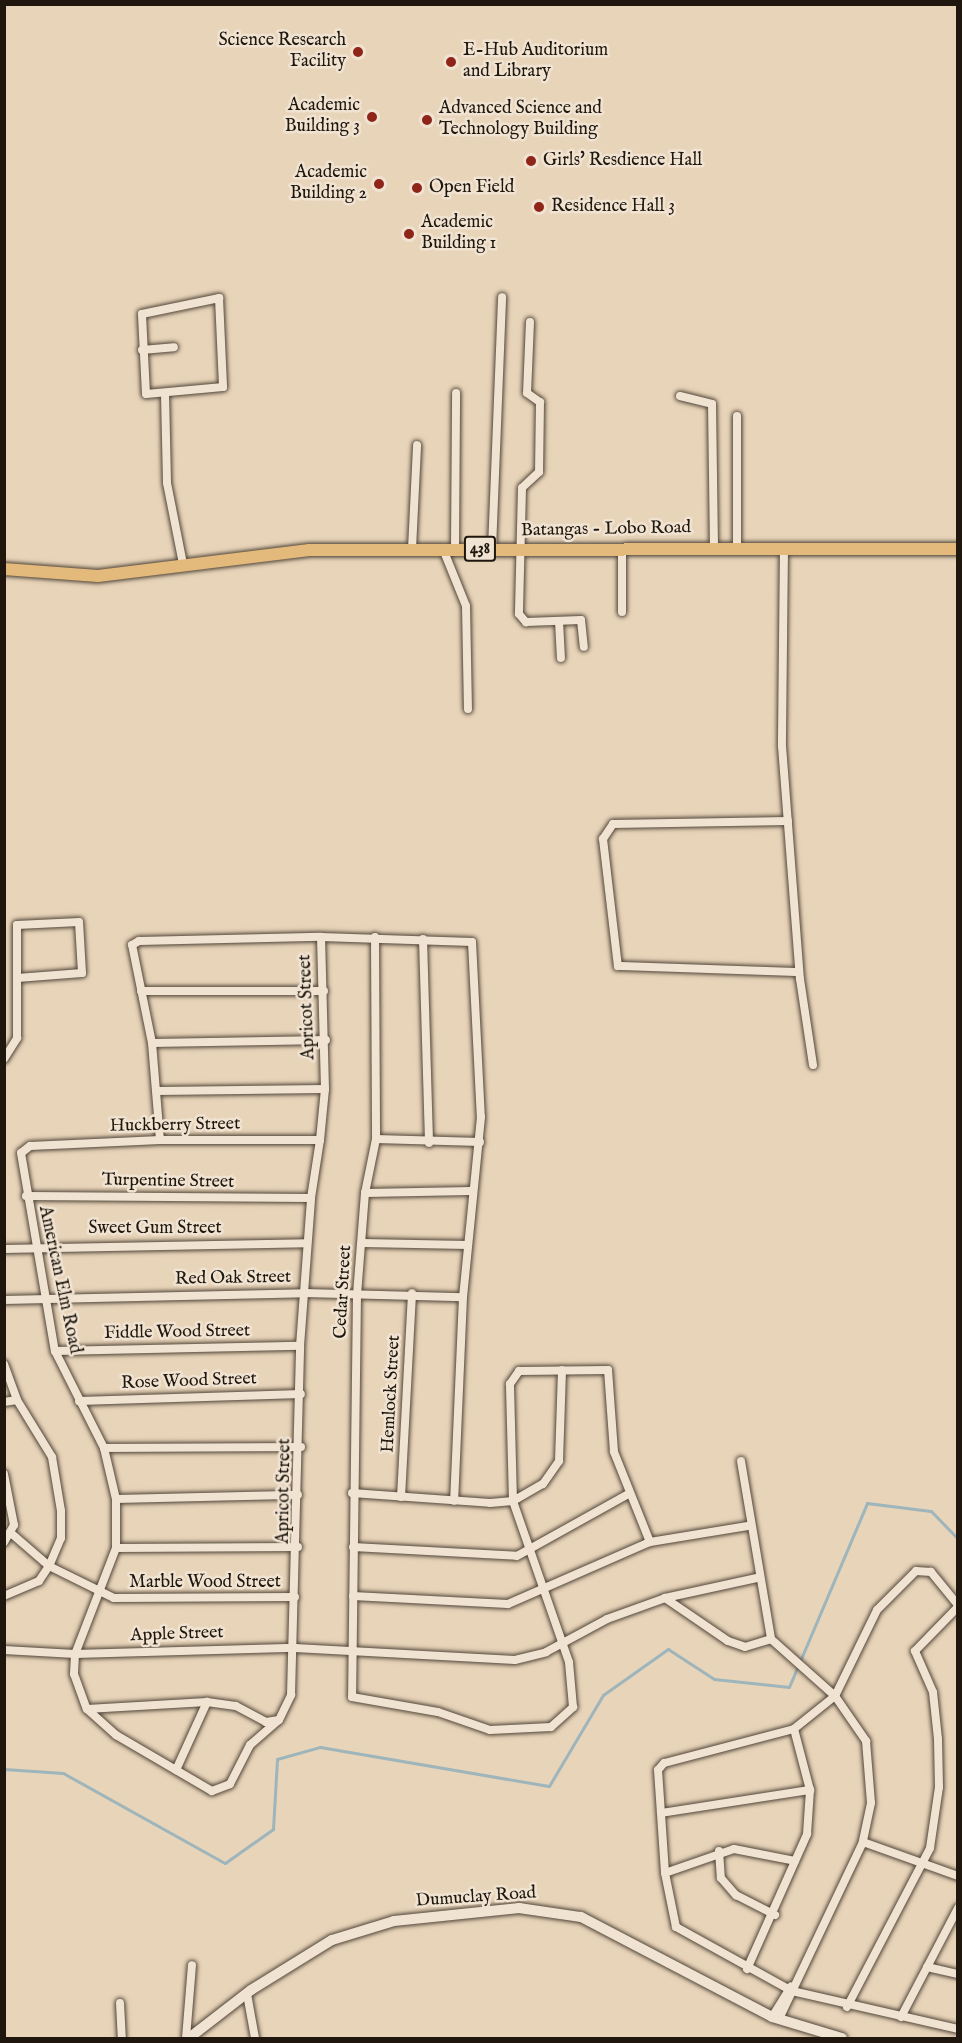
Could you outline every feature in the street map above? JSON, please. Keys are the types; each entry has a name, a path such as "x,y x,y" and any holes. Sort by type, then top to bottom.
{"main road":[{"name":"Batangas - Lobo Road","path":"4,569 98,576 309,550 714,547 957,549"}],"street":[{"path":"492,549 502,297"},
{"path":"219,298 226,383 165,394 146,394 142,350 146,310 219,298"},
{"path":"530,322 527,393 540,402 539,472 522,488 521,620 581,620 584,647"},
{"path":"142,350 174,347"},
{"path":"456,393 449,549 465,606 468,709"},
{"path":"165,394 167,483 183,564"},
{"path":"680,396 712,404 714,547"},
{"path":"737,547 738,416"},
{"path":"412,549 417,445"},
{"path":"784,547 782,747 800,972 813,1065"},
{"path":"622,548 622,612"},
{"path":"559,621 561,658"},
{"path":"788,821 613,824 603,839 618,966 800,972"},
{"path":"4,1059 16,1048 17,925 79,922 81,973 17,978"},
{"name":"Apricot Street","path":"279,1720 291,1695 295,1648 301,1447 300,1346 310,1198 320,1140 325,1089 326,1040 321,937"},
{"path":"160,1140 152,1043 130,953 140,940 375,937 472,942 480,1142 471,1191 463,1297 454,1501"},
{"name":"Cedar Street","path":"375,937 376,1139 365,1193 357,1294 352,1493 352,1696 438,1712 490,1730 525,1731 551,1726 573,1707 561,1641"},
{"path":"423,939 429,1143"},
{"path":"141,991 324,991"},
{"path":"152,1043 326,1040"},
{"path":"4,1049 16,1048"},
{"path":"157,1091 325,1089"},
{"path":"376,1139 429,1143 480,1142"},
{"name":"Huckberry Street","path":"30,1146 160,1140 320,1140"},
{"name":"American Elm Road","path":"30,1146 21,1153 26,1196 43,1297 55,1351 104,1448 116,1498 116,1548 103,1592"},
{"path":"365,1193 471,1191"},
{"name":"Turpentine Street","path":"26,1196 310,1198"},
{"path":"362,1242 468,1245"},
{"name":"Sweet Gum Street","path":"4,1249 34,1245 307,1243"},
{"name":"Red Oak Street","path":"4,1300 43,1297 304,1293 412,1293 463,1297"},
{"name":"Hemlock Street","path":"401,1497 412,1293"},
{"name":"Fiddle Wood Street","path":"55,1351 300,1346"},
{"path":"4,1364 17,1400 52,1457 61,1538 49,1566 39,1581 4,1596"},
{"path":"352,1493 454,1501 513,1501 552,1476 559,1461 562,1370"},
{"path":"561,1641 513,1501 510,1384 519,1371 608,1370 614,1452 650,1542"},
{"name":"Rose Wood Street","path":"79,1401 301,1394"},
{"path":"4,1402 17,1400"},
{"path":"104,1448 301,1447"},
{"path":"741,1461 747,1526 771,1639 791,1652 835,1696 866,1741 871,1803 863,1842 775,2018"},
{"path":"4,1474 12,1534 49,1566 103,1592 75,1654 74,1674 87,1709 116,1735 176,1770 221,1791 250,1745 279,1720"},
{"path":"353,1547 517,1556 630,1493"},
{"path":"116,1498 298,1495"},
{"path":"353,1596 508,1604 545,1592 650,1542 747,1526"},
{"path":"4,1542 12,1534"},
{"path":"116,1548 298,1547"},
{"path":"846,2007 923,1865 939,1787 938,1739 933,1692 915,1651 957,1606 931,1572 916,1570 877,1610 835,1696 794,1729 664,1762 658,1770 665,1873 676,1927 747,1970 846,2007 957,2029"},
{"name":"Apple Street","path":"4,1650 75,1654 295,1648 515,1660 546,1652 561,1641 664,1598 757,1578"},
{"name":"Marble Wood Street","path":"103,1592 114,1598 295,1597"},
{"path":"664,1598 728,1641 745,1647 771,1639"},
{"path":"87,1709 207,1702 236,1706 266,1722 279,1720"},
{"path":"176,1770 207,1702"},
{"path":"747,1970 775,1915 807,1834 810,1790 794,1729"},
{"path":"661,1814 810,1790"},
{"path":"863,1842 957,1876"},
{"path":"665,1873 719,1851 743,1850 795,1861"},
{"path":"719,1851 721,1878 736,1895 775,1915"},
{"name":"Dumuclay Road","path":"191,2037 294,1961 363,1928 530,1908 591,1922 775,2018 843,2038"},
{"path":"901,2017 957,1908"},
{"path":"191,2037 192,1965"},
{"path":"927,1967 957,1974"},
{"path":"247,1994 255,2038"},
{"path":"120,2003 122,2038"}],"waterway":[{"path":"4,1769 63,1773 225,1863 273,1829 277,1759 320,1747 549,1786 603,1695 668,1649 714,1679 789,1687 867,1503 931,1511 958,1539"}],"place":[{"name":"Science Research Facility","path":"358,52"},
{"name":"E-Hub Auditorium and Library","path":"451,62"},
{"name":"Academic Building 3","path":"372,117"},
{"name":"Advanced Science and Technology Building","path":"427,120"},
{"name":"Girls' Resdience Hall","path":"531,161"},
{"name":"Academic Building 2","path":"379,184"},
{"name":"Open Field","path":"417,188"},
{"name":"Residence Hall 3","path":"539,207"},
{"name":"Academic Building 1","path":"409,234"}]}
